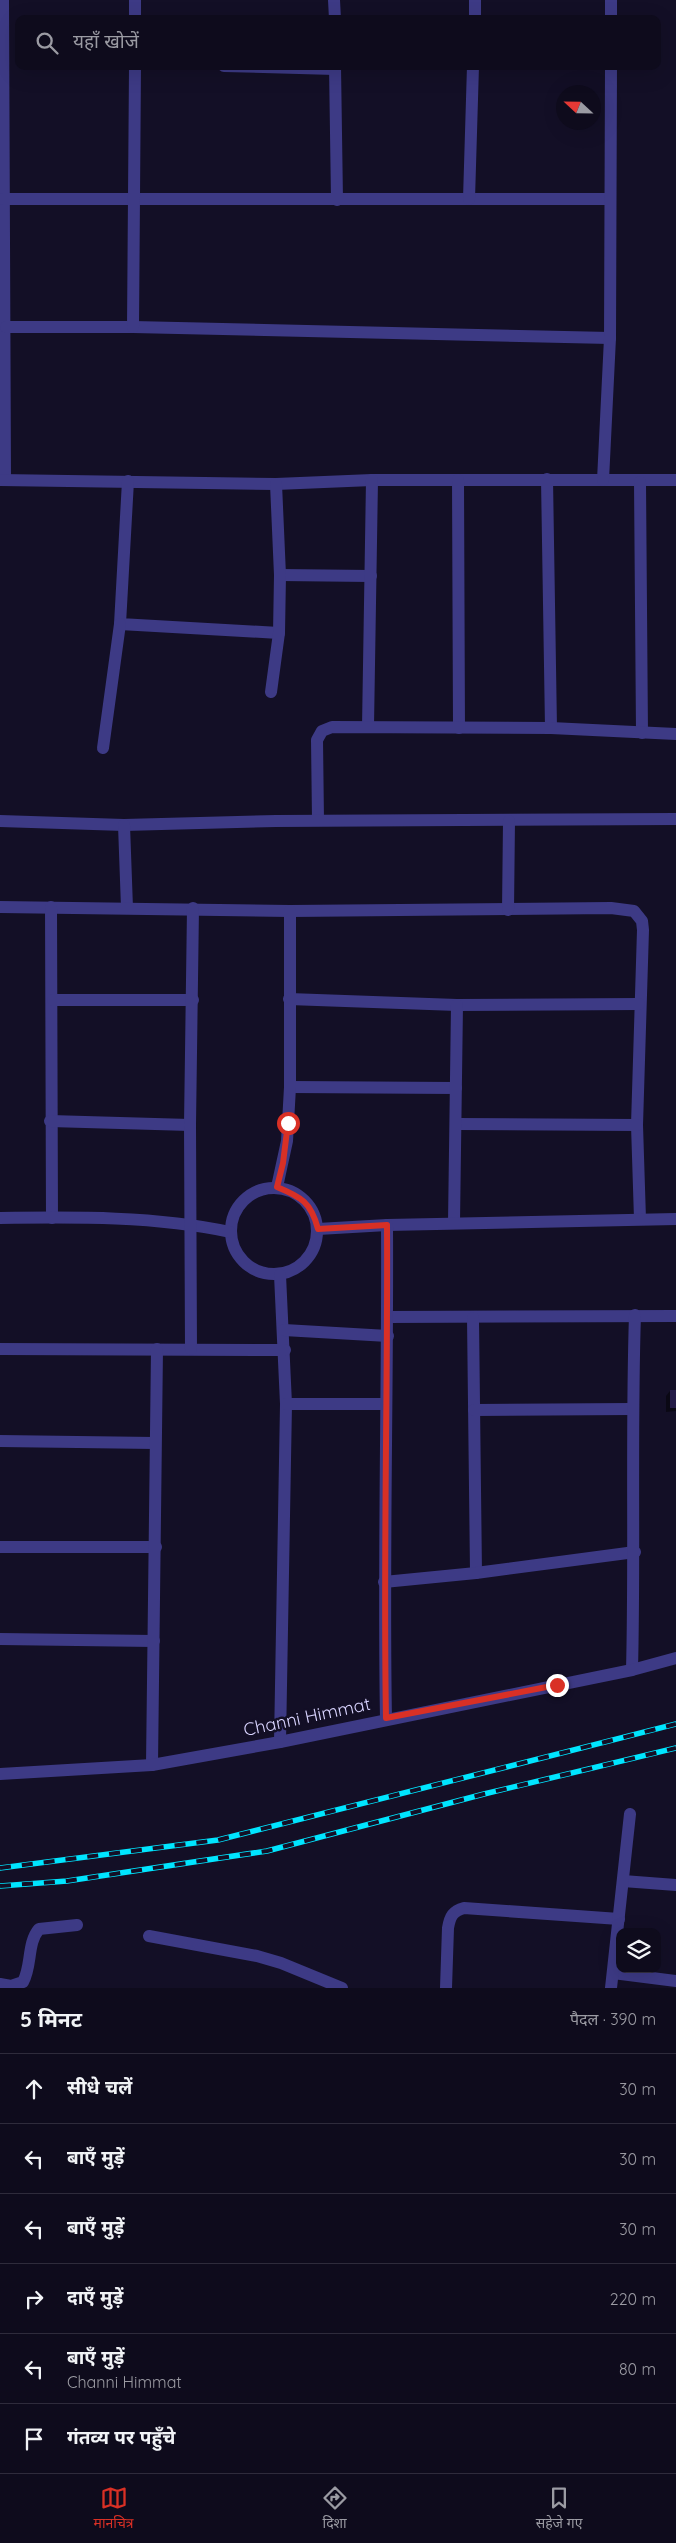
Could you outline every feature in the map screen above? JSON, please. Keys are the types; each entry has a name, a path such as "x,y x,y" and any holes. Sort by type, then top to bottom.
{"street":[{"path":"3,0 3,199 6,326 2,480 276,484 372,480 547,479 640,482 676,480"},
{"path":"135,0 135,15"},
{"path":"334,0 334,15"},
{"path":"474,15 475,0"},
{"path":"611,0 611,15"},
{"path":"133,327 135,70"},
{"path":"335,70 337,200"},
{"path":"469,199 473,70"},
{"path":"603,480 610,338 611,70"},
{"path":"3,199 610,199"},
{"path":"6,326 133,327 610,338"},
{"path":"547,479 551,728"},
{"path":"368,727 372,480"},
{"path":"458,480 459,728"},
{"path":"104,748 120,624 128,481"},
{"path":"640,482 642,733"},
{"path":"271,692 279,634 280,575 276,484"},
{"path":"280,575 371,576"},
{"path":"120,624 279,634"},
{"path":"318,820 317,740 322,731 332,727 551,728 676,734"},
{"path":"0,821 124,825 318,820 509,821 676,819"},
{"path":"508,910 509,821"},
{"path":"124,825 127,908"},
{"path":"0,907 193,908 290,911 611,908 634,911 642,921 638,1125 640,1219"},
{"path":"51,907 53,1000 50,1121 52,1218"},
{"path":"191,1349 190,1125 193,908"},
{"path":"277,1187 287,1141 290,1086 288,999 290,911"},
{"path":"288,999 457,1005 639,1004"},
{"path":"53,1000 193,1000"},
{"path":"454,1223 457,1124 457,1005"},
{"path":"290,1086 456,1088"},
{"path":"50,1121 190,1125"},
{"path":"457,1124 638,1125"},
{"path":"277,1187 300,1196 315,1217 318,1229 316,1242 303,1264 280,1275 256,1272 237,1256 230,1232 236,1209 253,1192 277,1187"},
{"path":"0,1218 52,1218 191,1224 230,1232"},
{"path":"318,1229 454,1223 676,1219"},
{"path":"386,1718 384,1582 385,1404 388,1336 387,1225"},
{"path":"280,1275 285,1350 286,1404 280,1742"},
{"path":"632,1670 635,1552 632,1409 634,1315"},
{"path":"388,1317 676,1316"},
{"path":"473,1318 476,1573"},
{"path":"284,1330 388,1336"},
{"path":"152,1764 157,1348"},
{"path":"0,1349 157,1348 285,1350"},
{"path":"286,1404 385,1404"},
{"path":"474,1410 632,1409"},
{"path":"0,1440 155,1443"},
{"path":"0,1546 156,1547"},
{"path":"384,1582 476,1573 635,1552"},
{"path":"0,1638 154,1640"},
{"name":"Channi Himmat","path":"0,1774 152,1764 280,1742 386,1718 632,1670 676,1658"},
{"path":"611,1988 630,1814"},
{"path":"623,1881 676,1886"},
{"path":"446,1988 449,1919 455,1910 464,1908 619,1919"},
{"path":"0,1984 11,1986 23,1982 28,1971 34,1939 39,1930 77,1925"},
{"path":"149,1936 257,1956 281,1963 342,1988"},
{"path":"613,1973 676,1980"}],"building":[{"path":"670,1390 676,1390 676,1408 670,1408"}],"railway":[{"path":"0,1868 218,1840 676,1724"},
{"path":"0,1886 67,1881 267,1851 484,1794 676,1748"}],"route":[{"path":"288,1123 287,1141 277,1187 300,1196 315,1217 318,1229 387,1225 388,1336 385,1404 384,1562 386,1718 557,1685"}]}
